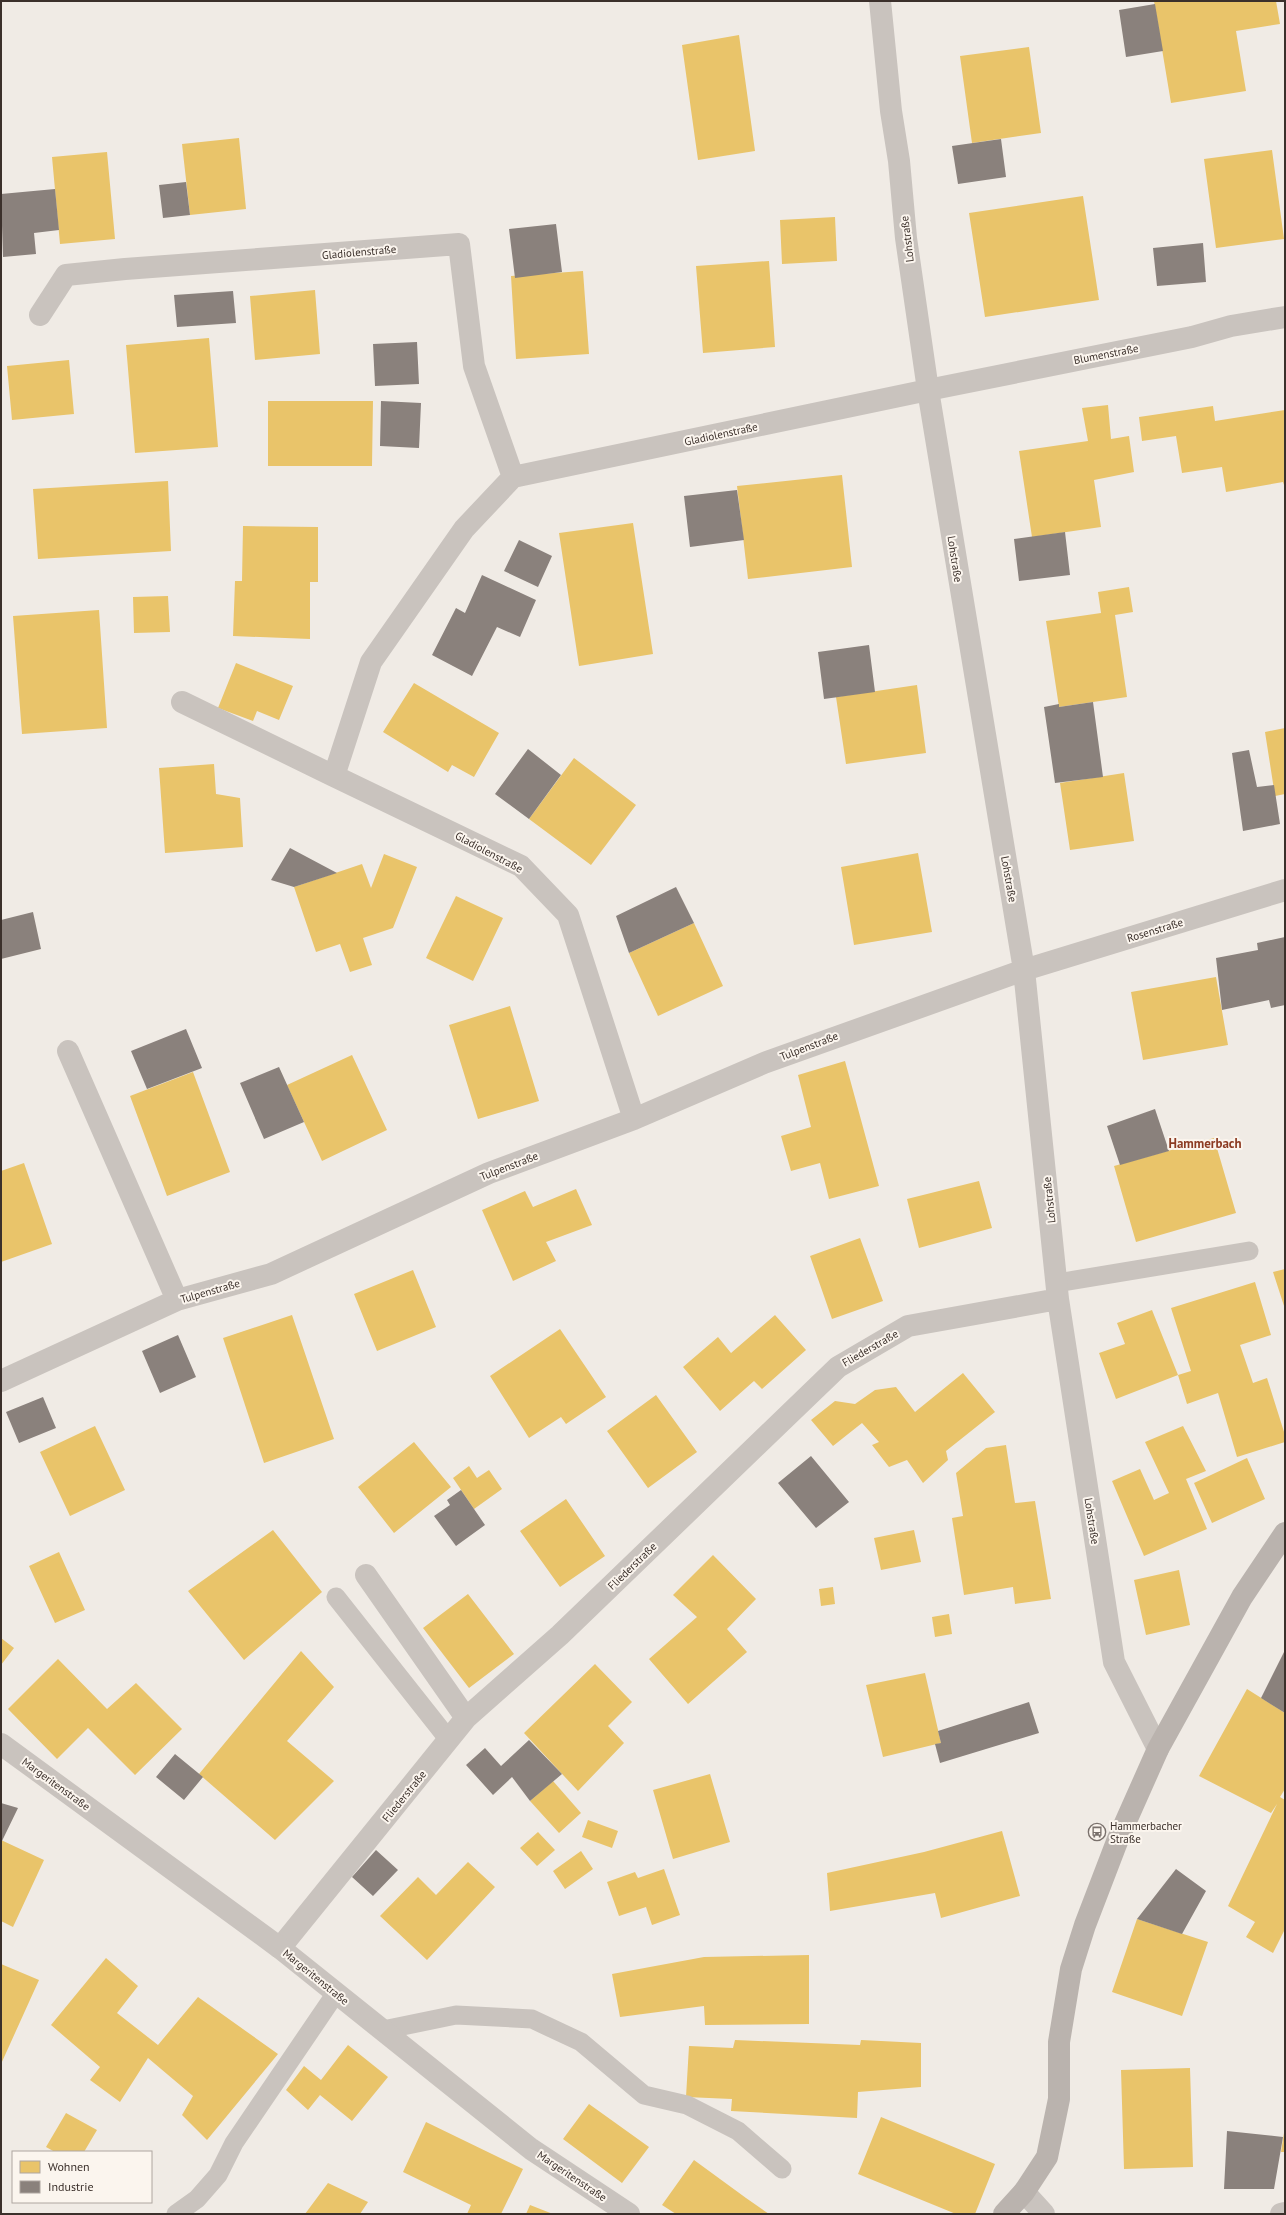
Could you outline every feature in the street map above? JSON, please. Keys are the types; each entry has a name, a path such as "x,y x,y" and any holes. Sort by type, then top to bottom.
{"main road":[{"path":"1004,2214 1024,2192 1047,2158 1059,2099 1060,2042 1071,1969 1085,1925 1105,1872 1158,1749 1242,1597 1285,1533"}],"street":[{"name":"Lohstraße","path":"880,1 891,111 899,162 906,238 928,390 1024,970 1058,1291 1114,1662 1158,1749"},
{"name":"Gladiolenstraße","path":"40,315 66,275 125,269 459,244 474,366 513,477 928,390"},
{"name":"Blumenstraße","path":"928,390 1192,337 1231,326 1285,317"},
{"path":"334,776 371,662 464,529 513,477"},
{"name":"Gladiolenstraße","path":"182,702 521,866 568,915 634,1119"},
{"name":"Rosenstraße","path":"1024,970 1285,890"},
{"name":"Tulpenstraße","path":"1,1381 177,1300 271,1274 489,1173 634,1119 764,1064 856,1029 1024,970"},
{"path":"68,1051 177,1300"},
{"name":"Fliederstraße","path":"280,1948 466,1718 560,1635 838,1367 908,1326 1058,1291"},
{"path":"366,1575 466,1718"},
{"name":"Margeritenstraße","path":"1,1744 280,1948 531,2150 629,2214"},
{"path":"1024,2192 1044,2214"},
{"path":"1281,2214 1285,2213"}],"lane":[{"path":"1058,1291 1249,1250"},
{"path":"336,1597 449,1740"},
{"path":"176,2214 205,2192 218,2175 234,2143 336,1993"},
{"path":"383,2030 456,2015 532,2019 581,2042 644,2094 687,2105 738,2131 782,2169"}],"building: Wohnen":[{"path":"1154,1 1276,1 1280,24 1236,31 1246,91 1171,103"},
{"path":"739,35 755,151 698,160 682,45"},
{"path":"1029,47 1041,133 972,143 960,56"},
{"path":"239,138 246,209 190,215 182,144"},
{"path":"1272,150 1284,239 1216,248 1204,159"},
{"path":"107,152 115,239 60,244 52,157"},
{"path":"1083,196 1099,300 985,317 969,213"},
{"path":"835,217 837,261 782,264 780,220"},
{"path":"769,261 775,347 703,353 696,266"},
{"path":"583,271 589,354 516,359 511,276"},
{"path":"315,290 320,354 255,360 250,296"},
{"path":"209,338 218,447 135,453 126,345"},
{"path":"69,360 74,414 12,420 7,366"},
{"path":"268,401 373,401 372,466 268,466"},
{"path":"1108,405 1111,439 1129,436 1134,472 1094,480 1101,527 1032,537 1019,451 1088,441 1082,408"},
{"path":"1213,406 1215,421 1285,410 1285,488 1283,482 1226,492 1222,467 1182,473 1176,436 1142,441 1139,417"},
{"path":"842,475 852,567 748,579 737,486"},
{"path":"168,481 171,551 38,559 33,489"},
{"path":"633,523 653,654 579,666 559,533"},
{"path":"243,526 318,527 318,582 310,582 310,639 233,636 235,581 242,581"},
{"path":"1129,587 1133,612 1115,615 1127,697 1059,707 1046,621 1101,613 1098,592"},
{"path":"168,596 170,632 134,633 133,597"},
{"path":"99,610 107,728 22,734 13,616"},
{"path":"236,663 293,686 279,720 257,711 253,721 218,708"},
{"path":"414,683 499,733 474,777 452,765 448,772 383,732"},
{"path":"917,685 926,753 846,764 836,697"},
{"path":"1285,728 1285,794 1275,796 1265,732"},
{"path":"574,758 636,805 591,865 529,819"},
{"path":"214,764 216,794 240,798 243,847 165,853 159,768"},
{"path":"1124,773 1134,841 1070,850 1060,783"},
{"path":"918,853 932,932 854,945 841,867"},
{"path":"384,854 417,867 393,928 363,938 372,965 350,972 340,944 316,952 294,887 362,864 371,888"},
{"path":"456,896 503,918 473,981 426,958"},
{"path":"694,923 723,986 658,1016 629,953"},
{"path":"1216,977 1228,1045 1143,1060 1131,992"},
{"path":"510,1006 539,1101 478,1119 449,1025"},
{"path":"352,1055 387,1130 322,1161 287,1085"},
{"path":"845,1061 879,1186 829,1199 820,1163 791,1171 781,1136 811,1127 798,1075"},
{"path":"193,1072 230,1172 167,1196 130,1096"},
{"path":"1214,1138 1236,1213 1136,1242 1114,1166"},
{"path":"24,1163 52,1244 1,1262 1,1171"},
{"path":"979,1181 992,1228 919,1248 907,1199"},
{"path":"576,1189 592,1225 546,1242 556,1261 513,1281 482,1210 525,1191 533,1207"},
{"path":"860,1238 883,1301 832,1319 810,1256"},
{"path":"1285,1269 1285,1309 1273,1272"},
{"path":"413,1270 436,1327 377,1351 354,1294"},
{"path":"1255,1282 1271,1335 1240,1345 1253,1383 1267,1378 1285,1435 1285,1442 1237,1457 1218,1393 1187,1404 1178,1375 1191,1371 1171,1308"},
{"path":"1152,1310 1178,1375 1116,1399 1099,1353 1125,1344 1117,1323"},
{"path":"292,1315 334,1439 264,1463 223,1338"},
{"path":"775,1315 806,1350 762,1389 754,1381 720,1411 683,1367 718,1337 731,1353"},
{"path":"560,1329 606,1397 566,1424 561,1417 529,1438 490,1376"},
{"path":"963,1373 995,1412 946,1451 948,1460 923,1483 907,1460 889,1467 872,1445 879,1442 862,1423 833,1446 811,1420 835,1401 855,1404 875,1390 896,1387 915,1412"},
{"path":"656,1395 697,1452 648,1488 607,1431"},
{"path":"95,1426 125,1490 70,1516 40,1452"},
{"path":"1183,1426 1206,1471 1186,1479 1207,1529 1144,1556 1112,1481 1140,1469 1154,1500 1169,1493 1145,1442"},
{"path":"414,1442 451,1487 394,1533 358,1487"},
{"path":"1006,1445 1015,1503 1035,1501 1051,1599 1015,1604 1013,1587 964,1595 952,1518 963,1516 956,1473 986,1448"},
{"path":"1247,1458 1265,1499 1212,1523 1194,1483"},
{"path":"469,1466 477,1478 489,1470 502,1489 474,1509 453,1478"},
{"path":"566,1499 605,1556 560,1587 520,1531"},
{"path":"273,1530 322,1592 244,1660 188,1591"},
{"path":"914,1530 921,1562 881,1570 874,1538"},
{"path":"59,1552 85,1610 55,1623 29,1566"},
{"path":"713,1555 756,1599 727,1629 747,1652 688,1704 649,1659 697,1617 673,1595"},
{"path":"1179,1570 1190,1625 1146,1635 1134,1580"},
{"path":"833,1587 835,1604 821,1606 819,1589"},
{"path":"468,1594 514,1654 469,1688 423,1628"},
{"path":"949,1614 952,1634 935,1637 932,1617"},
{"path":"1,1638 14,1648 1,1665"},
{"path":"301,1651 334,1687 287,1741 334,1781 275,1840 199,1774"},
{"path":"58,1659 107,1709 136,1683 182,1729 135,1775 88,1728 57,1759 8,1709"},
{"path":"595,1664 632,1702 608,1726 624,1743 578,1791 524,1733"},
{"path":"925,1673 941,1743 883,1757 866,1685"},
{"path":"1247,1689 1285,1713 1285,1789 1280,1797 1285,1800 1285,1929 1273,1953 1246,1937 1255,1922 1228,1906 1277,1804 1271,1813 1199,1776"},
{"path":"710,1774 730,1842 673,1859 653,1790"},
{"path":"553,1781 581,1813 559,1833 530,1801"},
{"path":"588,1820 618,1831 612,1848 582,1837"},
{"path":"1002,1831 1020,1896 941,1918 935,1893 830,1911 827,1873 924,1852"},
{"path":"538,1832 555,1850 537,1866 520,1848"},
{"path":"1,1840 44,1860 13,1927 1,1921"},
{"path":"581,1851 593,1869 565,1889 553,1871"},
{"path":"468,1862 495,1887 427,1960 380,1916 418,1877 436,1895"},
{"path":"664,1869 680,1915 652,1925 646,1907 619,1916 607,1882 635,1872 638,1878"},
{"path":"1137,1919 1208,1942 1182,2016 1112,1992"},
{"path":"809,1955 809,2024 705,2025 704,2006 620,2017 612,1974 704,1957"},
{"path":"106,1958 138,1986 117,2013 158,2045 198,1997 278,2054 207,2140 182,2115 193,2096 148,2058 120,2102 90,2080 100,2067 51,2025"},
{"path":"1,1964 39,1980 1,2064"},
{"path":"735,2040 860,2045 861,2040 921,2043 921,2087 858,2092 857,2118 731,2111 732,2099 686,2097 689,2046 733,2048"},
{"path":"348,2045 388,2077 352,2121 320,2095 308,2110 286,2090 304,2066 321,2080"},
{"path":"1190,2068 1193,2167 1124,2169 1121,2070"},
{"path":"589,2104 649,2147 622,2183 563,2139"},
{"path":"66,2113 97,2130 85,2151 53,2151 46,2147"},
{"path":"881,2117 995,2164 975,2214 956,2214 858,2174"},
{"path":"426,2122 523,2169 501,2214 467,2214 471,2205 403,2172"},
{"path":"1284,2133 1285,2152 1281,2152"},
{"path":"694,2160 769,2214 676,2214 662,2205"},
{"path":"328,2183 368,2202 360,2214 305,2214"},
{"path":"530,2205 553,2214 526,2214"}],"building: Industrie":[{"path":"1155,4 1163,51 1126,57 1119,10"},
{"path":"1001,139 1006,177 958,184 952,146"},
{"path":"186,182 190,215 163,218 159,185"},
{"path":"55,189 59,230 34,233 36,254 3,257 1,194"},
{"path":"556,224 562,272 515,278 509,229"},
{"path":"1203,243 1206,282 1157,286 1153,248"},
{"path":"233,291 236,323 177,327 174,295"},
{"path":"417,342 419,384 375,386 373,344"},
{"path":"381,401 421,403 419,448 380,446"},
{"path":"737,490 744,540 690,547 684,496"},
{"path":"1065,532 1070,575 1019,581 1014,539"},
{"path":"519,540 552,556 538,587 504,571"},
{"path":"482,575 536,600 520,637 497,627 472,676 432,655 456,608 465,613"},
{"path":"869,645 875,692 824,699 818,652"},
{"path":"1093,702 1103,777 1055,783 1044,707 1059,704 1059,707"},
{"path":"528,749 561,775 529,819 495,794"},
{"path":"1249,750 1257,787 1274,785 1280,824 1243,831 1232,753"},
{"path":"290,848 337,873 294,887 271,880"},
{"path":"676,887 694,923 629,953 616,916"},
{"path":"33,912 41,949 1,959 1,920"},
{"path":"1285,937 1285,1005 1271,1008 1269,1000 1222,1010 1216,958 1258,950 1257,943"},
{"path":"186,1029 202,1068 147,1089 131,1051"},
{"path":"279,1067 304,1122 264,1139 240,1083"},
{"path":"1155,1109 1169,1151 1120,1165 1107,1126"},
{"path":"178,1335 196,1377 160,1393 142,1351"},
{"path":"43,1397 56,1428 19,1443 6,1412"},
{"path":"811,1456 849,1502 816,1528 778,1483"},
{"path":"461,1490 485,1525 456,1546 434,1516 450,1505 447,1500"},
{"path":"1285,1650 1285,1713 1261,1698"},
{"path":"1029,1702 1039,1733 940,1763 935,1744 941,1743 938,1731"},
{"path":"529,1740 562,1774 530,1801 512,1777 493,1795 466,1765 485,1748 501,1766"},
{"path":"175,1754 203,1777 184,1800 156,1777"},
{"path":"1,1803 18,1808 2,1841 1,1840"},
{"path":"376,1850 398,1870 373,1896 352,1877"},
{"path":"1176,1869 1206,1891 1182,1934 1137,1919"},
{"path":"1227,2131 1283,2137 1274,2189 1224,2189"}],"place":[{"name":"Hammerbacher Straße","path":"1097,1832"}],"district":[{"name":"Hammerbach","path":"1205,1143"}]}
